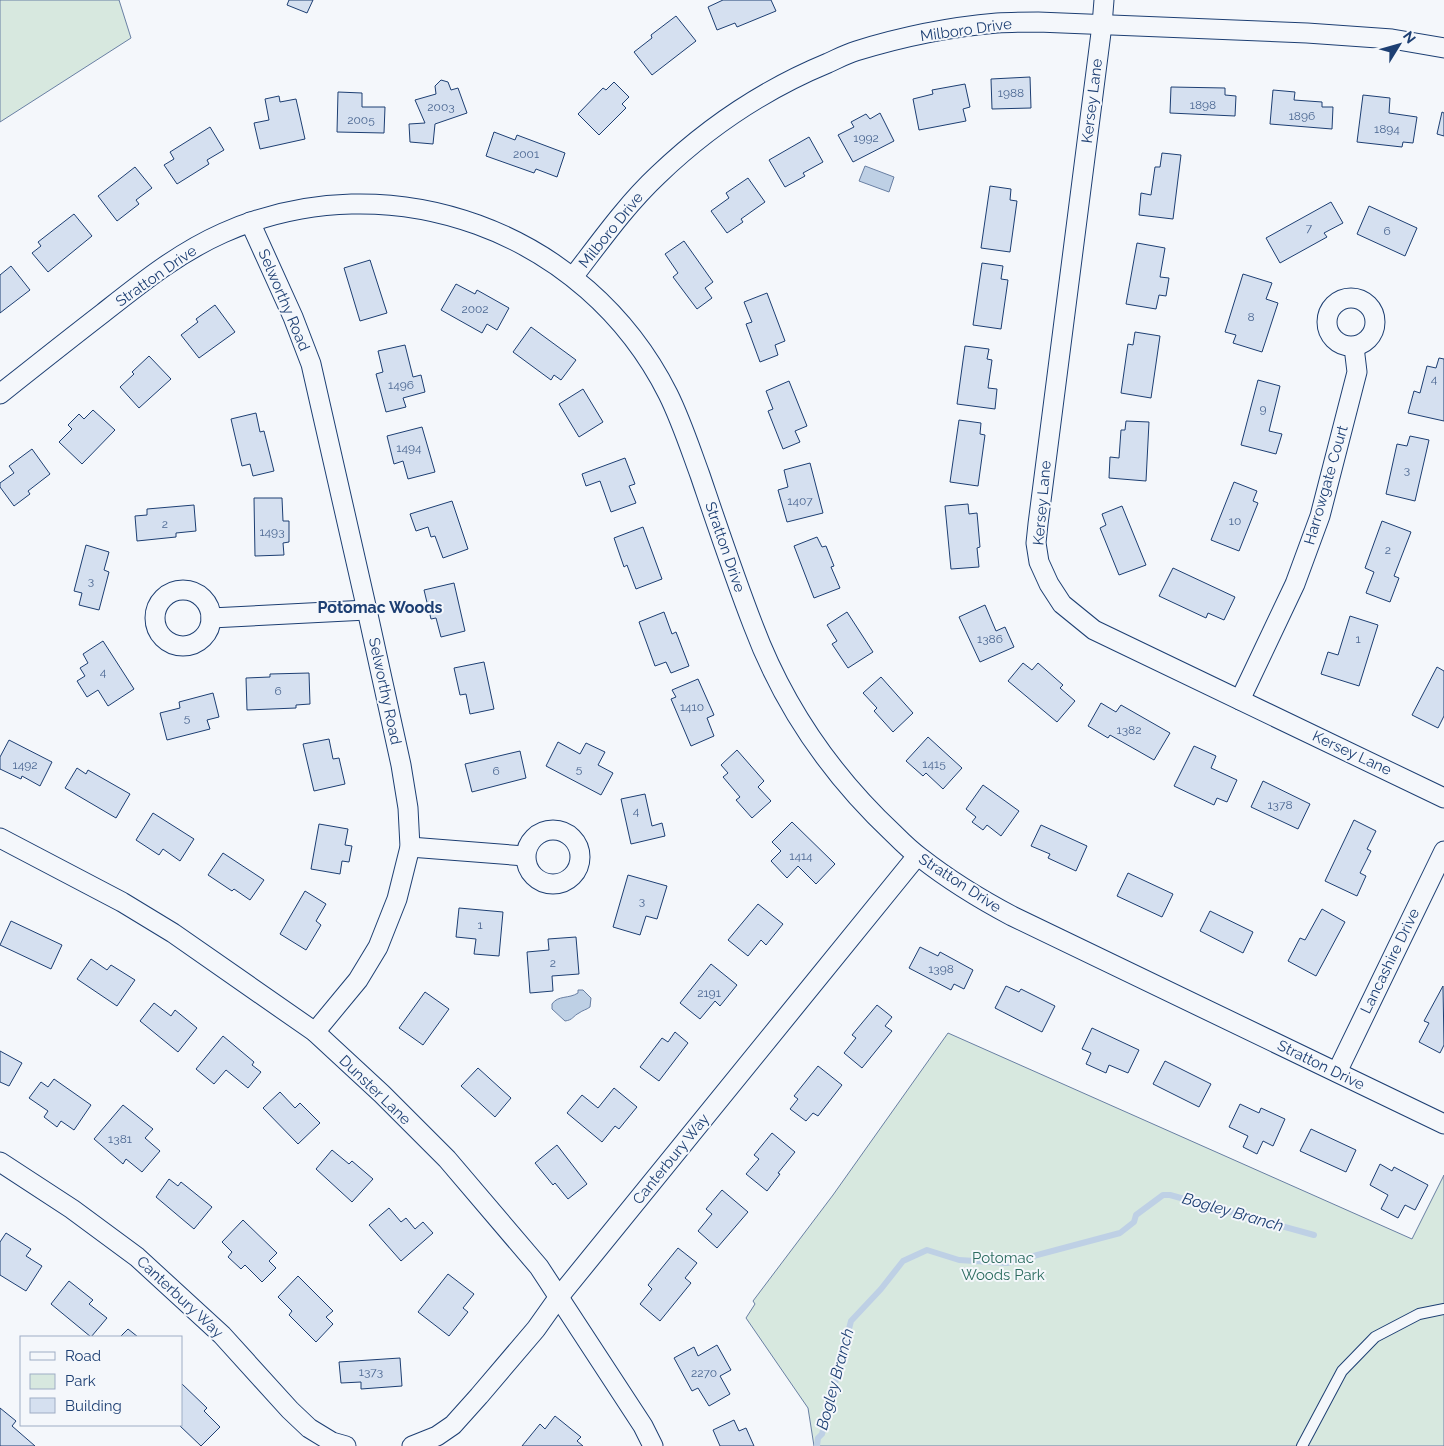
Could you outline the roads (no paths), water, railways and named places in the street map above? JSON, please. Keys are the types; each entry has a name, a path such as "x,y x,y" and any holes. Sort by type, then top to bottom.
{"street":[{"name":"Kersey Lane","path":"1104,0 1038,524 1036,543 1039,562 1049,584 1062,604 1094,630 1444,798"},
{"name":"Milboro Drive","path":"573,277 630,204 683,151 725,120 767,93 810,70 854,52 946,30 997,23 1038,22 1316,34 1392,39 1444,48"},
{"name":"Stratton Drive","path":"0,394 144,281 181,255 250,222 320,206 356,204 430,211 506,236 573,277 599,300 623,326 649,360 669,396 691,451 754,627 790,705 806,731 850,789 917,856 967,890 1012,916 1444,1124"},
{"name":"Selworthy Road","path":"250,222 293,316 311,364 368,610 401,765 408,808 410,847 397,899 378,947 358,980 315,1032"},
{"name":"Harrowgate Court","path":"1240,700 1296,584 1320,516 1357,372 1354,347"},
{"path":"211,618 368,610"},
{"name":"Dunster Lane","path":"0,838 122,902 173,933 315,1032 382,1094 447,1159 539,1266 558,1298 643,1426 653,1446"},
{"path":"410,847 525,856"},
{"name":"Lancashire Drive","path":"1337,1072 1444,851"},
{"name":"Canterbury Way","path":"412,1446 437,1436 452,1425 479,1396 917,856"},
{"name":"Canterbury Way","path":"0,1162 72,1209 137,1257 222,1335 290,1410 309,1428 332,1442 346,1446"}],"lane":[{"path":"1302,1446 1342,1371 1375,1338 1419,1314 1444,1309"}],"water":[{"path":"865,166 894,177 889,192 859,181"},
{"path":"578,990 583,990 591,998 590,1007 570,1020 565,1021 552,1009 552,1004 557,999 578,993"}],"waterway":[{"name":"Bogley Branch","path":"817,1446 818,1438 822,1434 851,1321 881,1289 903,1261 927,1250 959,1260 1007,1263 1120,1233 1134,1222 1136,1215 1163,1195 1170,1195 1314,1235"}],"district":[{"name":"Potomac Woods","path":"380,607"}],"park label":[{"name":"Potomac Woods Park","path":"1003,1266"}]}
